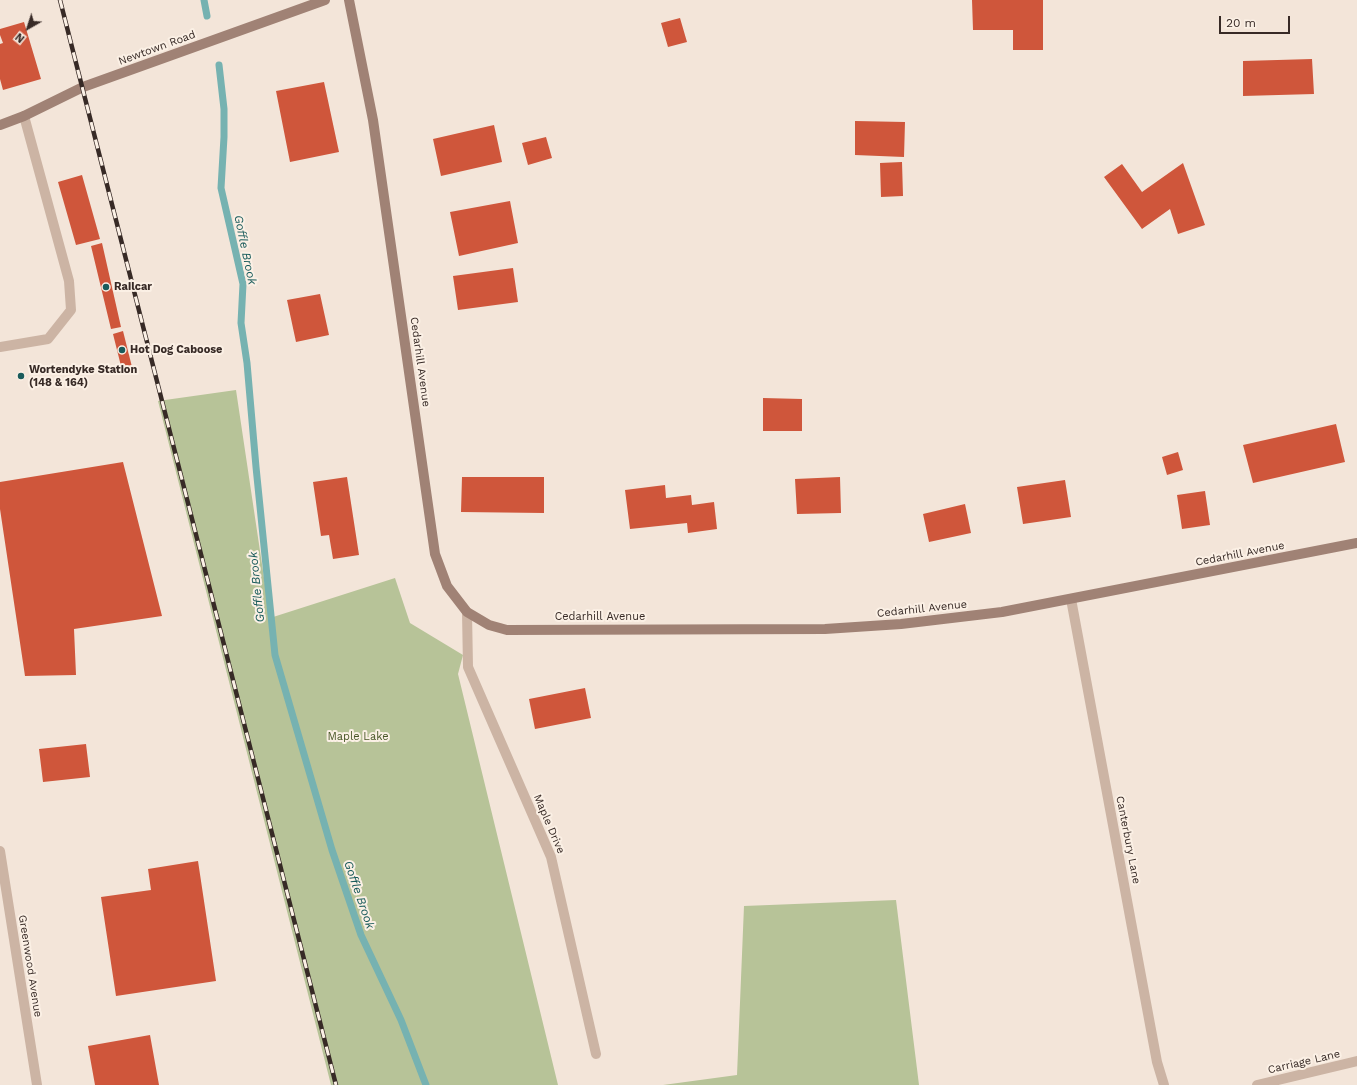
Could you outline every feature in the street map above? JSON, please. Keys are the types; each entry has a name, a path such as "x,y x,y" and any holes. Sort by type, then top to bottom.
{"street":[{"name":"Newtown Road","path":"0,125 24,116 83,87 325,0"},
{"name":"Cedarhill Avenue","path":"349,0 374,127 435,554 447,586 468,612 489,625 507,630 825,629 901,624 1002,612 1357,543"},
{"path":"0,347 48,339 71,310 69,281 24,116"},
{"name":"Canterbury Lane","path":"1070,599 1157,1062 1164,1085"},
{"name":"Maple Drive","path":"468,612 468,668 551,857 596,1054"},
{"name":"Greenwood Avenue","path":"0,852 37,1085"},
{"name":"Carriage Lane","path":"1257,1085 1357,1062"}],"green space":[{"name":"Maple Lake","path":"236,390 270,618 395,578 410,623 463,655 458,674 558,1085 331,1085 158,401"},
{"path":"896,900 919,1085 663,1085 737,1075 744,906"}],"building":[{"path":"972,0 1043,0 1043,50 1013,50 1013,30 973,30"},
{"path":"680,18 687,42 668,47 661,23"},
{"path":"24,22 41,79 3,90 0,79 0,44 3,43 0,35 0,29"},
{"path":"1312,59 1314,94 1243,96 1243,61"},
{"path":"324,82 339,152 290,162 276,91"},
{"path":"855,121 905,122 904,157 855,155"},
{"path":"494,125 502,162 441,176 433,139"},
{"path":"546,137 552,158 528,165 522,143"},
{"path":"902,162 903,196 881,197 880,163"},
{"path":"1183,163 1205,225 1178,234 1170,209 1142,229 1104,177 1122,164 1142,192"},
{"path":"82,175 100,239 76,245 58,182"},
{"path":"510,201 518,243 459,256 450,212"},
{"name":"Railcar","path":"102,243 121,327 111,329 91,246"},
{"path":"513,268 518,302 458,310 453,276"},
{"path":"320,294 329,335 296,342 287,300"},
{"name":"Hot Dog Caboose","path":"123,331 132,367 122,370 113,334"},
{"path":"763,398 802,399 802,431 763,431"},
{"path":"1336,424 1345,462 1253,483 1243,445"},
{"path":"1178,452 1183,470 1167,475 1162,457"},
{"path":"123,462 162,616 74,629 76,675 25,676 0,509 0,482"},
{"path":"347,477 359,555 333,559 329,535 321,536 313,482"},
{"path":"462,477 544,477 544,513 461,512"},
{"path":"840,477 841,513 797,514 795,479"},
{"path":"1065,480 1071,517 1023,524 1017,487"},
{"path":"665,485 666,498 691,495 692,505 714,502 717,529 688,533 687,523 630,529 625,490"},
{"path":"1205,491 1210,525 1182,529 1177,495"},
{"path":"965,504 971,533 929,542 923,514"},
{"path":"585,688 591,718 535,729 529,699"},
{"path":"86,744 90,777 43,782 39,749"},
{"path":"198,861 216,981 116,996 101,897 151,890 148,869"},
{"path":"150,1035 159,1085 95,1085 88,1046"}],"waterway":[{"name":"Goffle Brook","path":"204,0 207,16"},
{"name":"Goffle Brook","path":"219,65 224,109 221,188 243,284 241,323 247,363 275,655 332,850 361,935 401,1020 426,1085"}],"railway":[{"path":"60,0 336,1085"}],"place":[{"name":"Railcar","path":"106,287"},
{"name":"Hot Dog Caboose","path":"122,350"},
{"name":"Wortendyke Station (148 & 164)","path":"21,376"}]}
